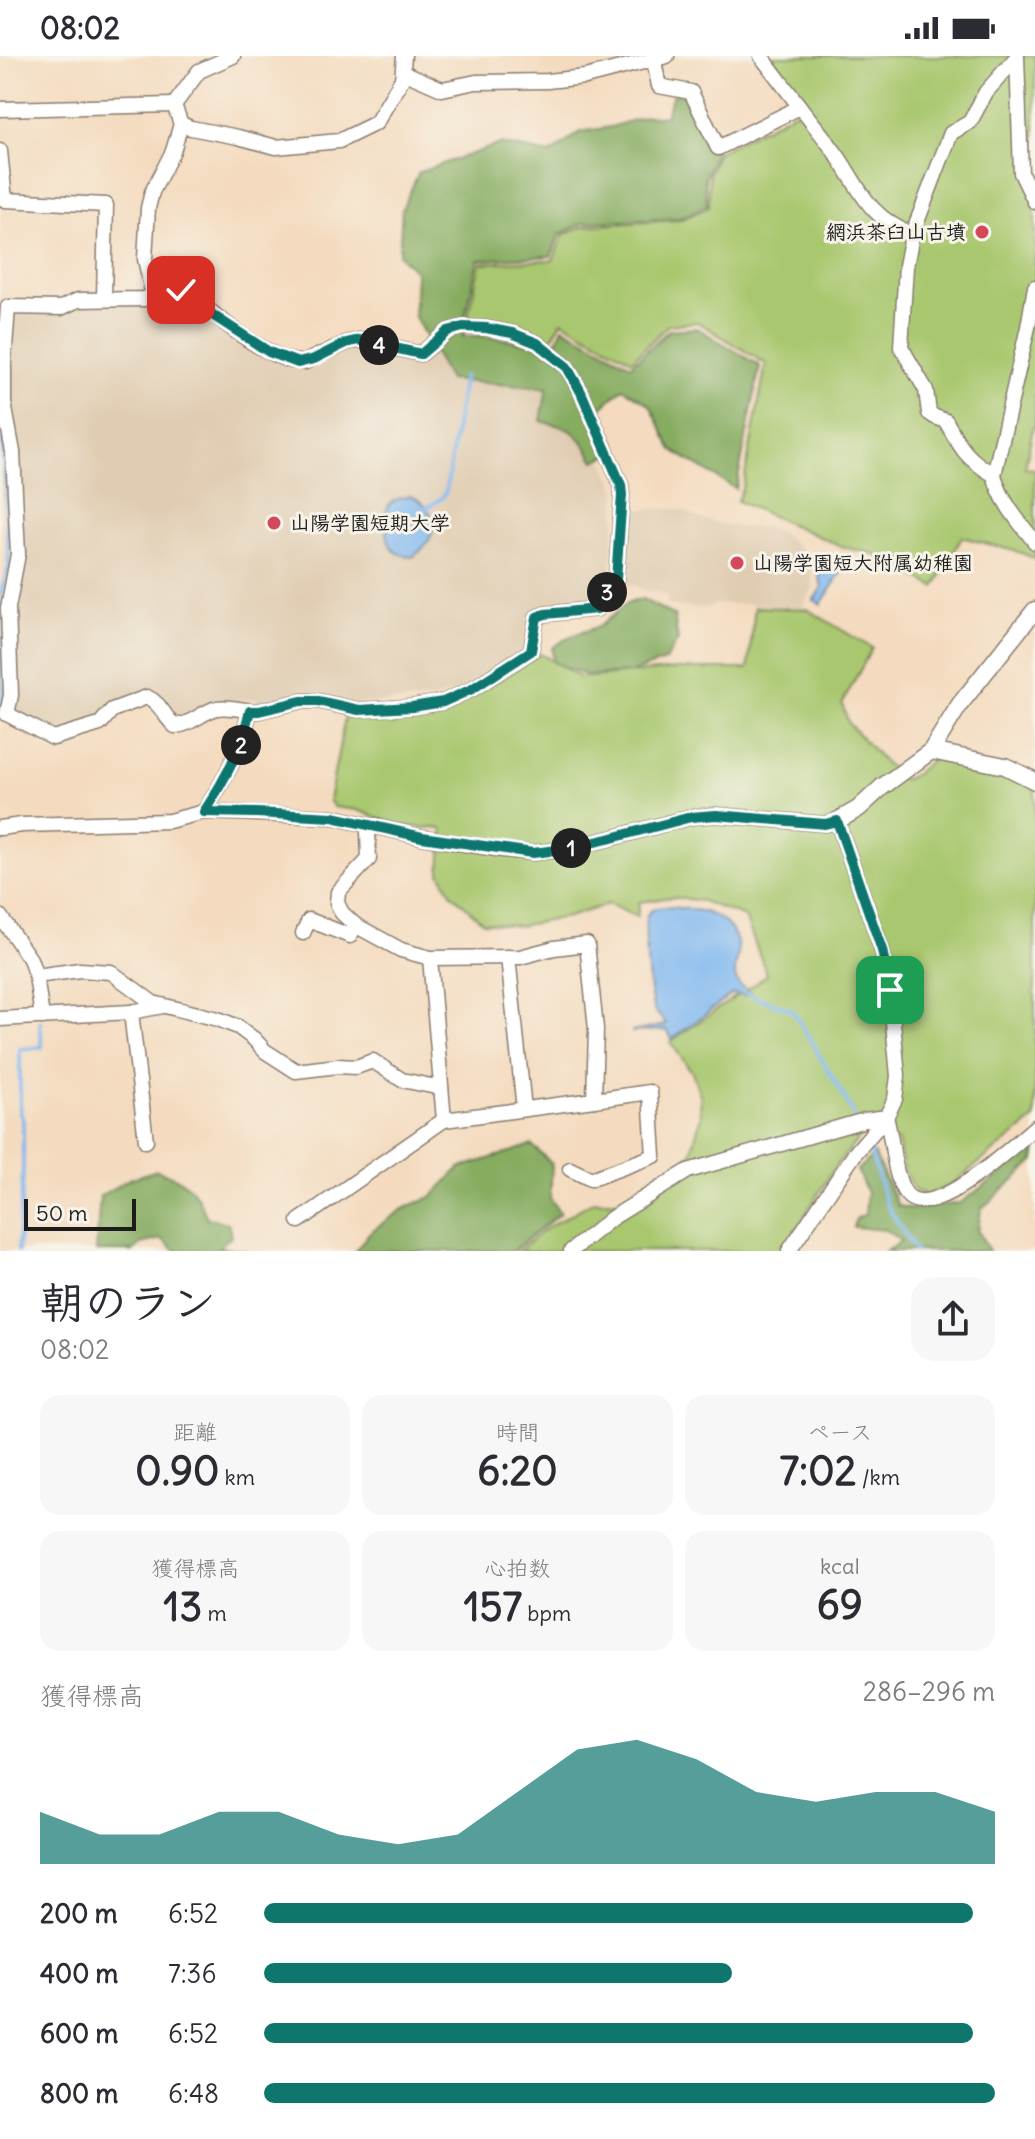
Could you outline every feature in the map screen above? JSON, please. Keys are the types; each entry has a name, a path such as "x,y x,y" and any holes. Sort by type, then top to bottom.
{"street":[{"path":"174,105 199,71 233,56"},
{"path":"181,124 276,147 339,141 376,123 402,79 404,56"},
{"path":"761,56 838,157 870,207 894,227 912,235"},
{"path":"403,72 442,89 476,82 585,77 658,57 659,86 691,92 718,148 800,107"},
{"path":"1017,57 1021,173 1035,202"},
{"path":"994,475 974,463 955,439 946,421 929,413 926,390 901,347 906,266 912,235 951,133 970,122 986,92 1017,57"},
{"path":"0,109 174,105"},
{"path":"153,296 145,259 148,208 152,192 173,151 181,124 174,105"},
{"path":"0,151 5,200 106,205 104,299"},
{"path":"1035,287 994,475 998,491 1035,542"},
{"path":"186,291 214,316 269,352 298,363 359,340 421,354 448,331 463,327 486,328 530,339 567,367 621,485 616,579 597,609 537,617 531,651 472,689 443,702 359,710 318,701 301,701 259,711 214,708 188,724 175,726 156,701 147,697 112,710 100,724 53,738 7,714 11,695 8,608 18,554 13,452 4,403 8,307 61,308 78,300 104,299 144,299 162,292 186,291"},
{"path":"0,828 169,821 204,812 256,813 333,817 422,837 533,853 565,849 691,817 716,815 825,824 858,809 931,751 960,704 1035,610"},
{"path":"204,812 234,763 250,711"},
{"path":"931,751 1005,766 1035,781"},
{"path":"789,1251 856,1152 886,1117 895,1099 898,1076 890,990 882,950 837,821"},
{"path":"376,825 368,832 369,859 338,892 337,903 342,913 355,925 401,950 430,958 520,957 587,944 596,1029 594,1100"},
{"path":"0,916 30,959 36,976 40,1017"},
{"path":"303,933 309,920 350,936 355,925"},
{"path":"508,957 524,1109"},
{"path":"430,958 444,1120"},
{"path":"36,976 80,970 111,972 153,1003 238,1027 265,1051 296,1071 356,1067 373,1061 402,1080 441,1088"},
{"path":"0,1019 131,1012 164,1005"},
{"path":"131,1012 146,1141"},
{"path":"299,1221 444,1120 650,1092 654,1156 591,1179 570,1169"},
{"path":"886,1117 896,1173 908,1196 914,1200 933,1200 957,1190 1035,1127"},
{"path":"571,1251 612,1218 688,1171 865,1120 886,1117"}],"shaded area":[{"path":"184,297 286,366 296,368 307,367 352,346 416,360 455,334 482,334 525,343 562,370 617,491 611,573 594,603 548,607 523,650 460,690 434,699 355,704 324,695 297,696 258,707 256,699 210,704 178,721 161,700 52,733 14,711 10,385 14,312"},
{"path":"626,509 679,509 721,524 763,527 780,532 808,555 814,587 802,607 717,604 698,608 667,605 667,596 642,590 636,585 620,584"}],"green space":[{"path":"772,56 1035,56 1035,427 1025,468 1035,469 1035,559 962,537 935,587 874,554 843,547 737,501 743,486 766,364 698,322 668,325 632,360 562,321 549,343 520,327 467,320 480,263 553,260 563,235 584,226 680,220 709,207 709,175 718,152 804,107"},
{"path":"673,94 688,95 716,151 705,178 707,205 680,218 583,223 560,234 551,256 478,260 463,336 483,336 554,347 563,327 631,365 669,330 697,328 760,366 736,489 672,450 650,405 623,388 598,411 619,450 595,461 574,433 541,421 547,388 449,380 414,315 416,272 399,255 402,209 419,172 500,144 550,154 581,132 646,116 665,116"},
{"path":"642,599 674,616 678,640 665,661 630,673 585,675 553,662 552,648 569,637 600,626 626,604"},
{"path":"755,607 807,609 872,648 842,704 849,724 903,780 914,775 933,758 999,772 1035,788 1035,1119 952,1184 928,1196 915,1191 904,1171 898,1142 864,1132 836,1166 782,1251 518,1251 545,1229 594,1201 648,1202 691,1154 701,1116 700,1095 692,1072 670,1042 767,975 745,917 702,901 672,897 639,902 637,917 608,904 568,917 519,926 483,922 451,893 440,872 443,829 403,826 357,810 334,807 329,800 346,712 375,720 378,715 404,720 464,700 541,654 581,678 678,669 748,669"},
{"path":"1035,1143 1035,1161 981,1209 978,1231 989,1251 886,1251 901,1241 885,1230 853,1227 856,1219 865,1214 867,1193 857,1170 874,1154 898,1206 915,1209 960,1203 1017,1162"},
{"path":"532,1145 552,1164 550,1198 560,1213 513,1251 355,1251 369,1233 403,1209 433,1196 460,1168"},
{"path":"157,1170 189,1187 207,1218 228,1223 231,1236 219,1247 248,1251 176,1251 162,1239 141,1244 133,1251 96,1251 100,1196 129,1179"}],"water":[{"path":"411,496 426,507 433,525 429,541 413,557 398,553 390,546 386,520 390,504"},
{"path":"818,555 844,568 821,604 814,600 822,587 815,559"},
{"path":"663,907 710,914 729,927 738,949 735,977 750,993 749,996 732,994 672,1039 667,1030 631,1032 666,1023 655,1011 652,1002 646,933 648,913"}],"waterway":[{"path":"425,509 442,498 446,491 464,375"},
{"path":"0,432 9,566 0,595"},
{"path":"0,601 3,700 0,702"},
{"path":"747,994 792,1010 855,1118"},
{"path":"18,1251 23,1173 20,1049 42,1047 40,1022"},
{"path":"869,1147 887,1205 915,1251"}],"place":[{"name":"網浜茶臼山古墳","path":"982,232"},
{"name":"山陽学園短期大学","path":"274,523"},
{"name":"山陽学園短大附属幼稚園","path":"737,563"}],"route":[{"path":"181,290 269,352 298,363 359,340 421,354 448,331 463,327 486,328 530,339 567,367 621,485 622,495 616,579 597,609 537,617 531,651 472,689 443,702 359,710 318,701 301,701 250,711 234,763 204,812 333,817 422,837 533,853 565,849 691,817 716,815 825,824 837,821 870,911 890,990"}]}
